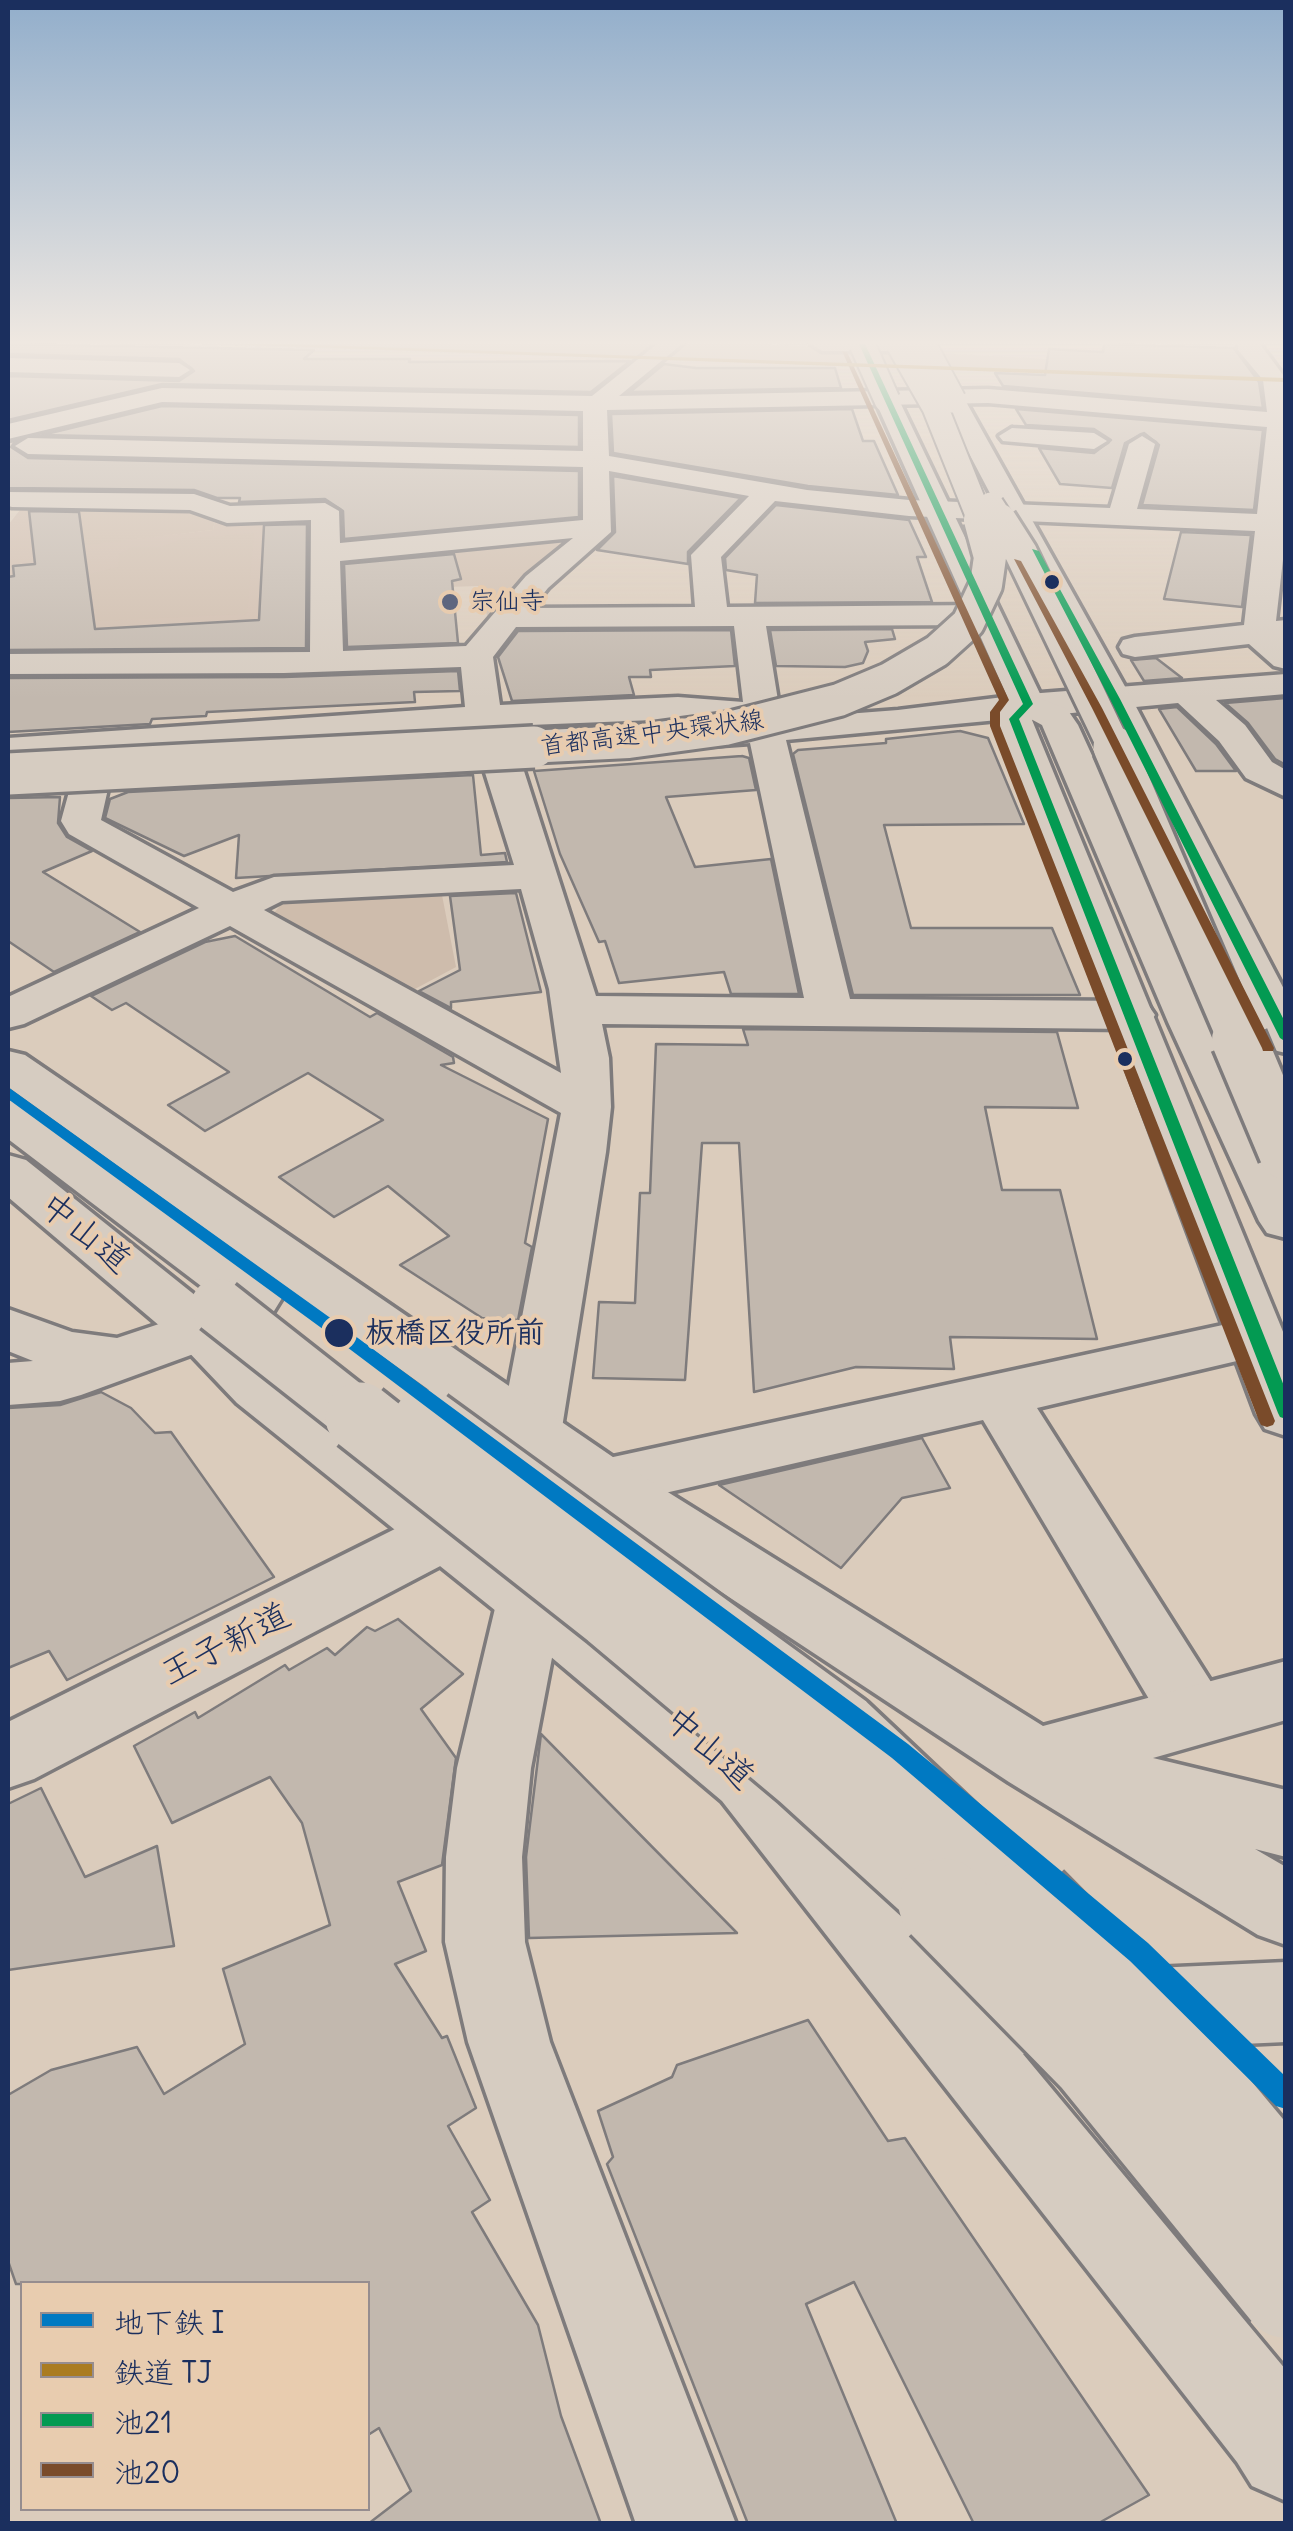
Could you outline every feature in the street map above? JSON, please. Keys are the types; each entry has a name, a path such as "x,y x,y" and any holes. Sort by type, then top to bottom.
{"main road":[{"path":"10,501 46,462"},
{"path":"312,462 325,511 328,661"},
{"path":"421,540 416,498 424,462"},
{"path":"444,1534 530,1434 586,1107 585,1058 576,1010 538,876 491,735 476,656 537,582 598,532 597,462"},
{"path":"603,462 769,491 936,510 1277,523"},
{"path":"937,462 936,510 1028,704 1055,716 1060,725 1191,1022 1286,1221"},
{"name":"首都高速中央環状線","path":"8,771 629,742 752,724 866,690 950,642 974,613 986,585 988,543 959,462"},
{"path":"967,462 1030,570 1122,763 1286,1152"},
{"path":"973,462 1026,553 1121,745 1286,1120"},
{"path":"985,462 1115,699 1286,1040"},
{"path":"990,469 1012,462"},
{"path":"1121,517 1145,462"},
{"path":"1268,462 1277,523 1272,631"},
{"path":"712,618 706,555 769,491"},
{"path":"10,501 194,502 228,515 325,511"},
{"path":"326,554 421,540 598,527"},
{"path":"504,618 984,614"},
{"path":"749,618 764,723 830,1012"},
{"path":"1135,647 1272,631"},
{"path":"1272,631 1258,636 1286,659"},
{"path":"8,664 476,656"},
{"path":"491,735 678,708 764,723 898,721 1028,704 1286,684"},
{"path":"1189,694 1232,733 1259,770 1286,786"},
{"path":"1028,704 1014,720 1286,1414"},
{"path":"8,748 96,760 491,735 721,733 764,723"},
{"path":"8,785 96,760"},
{"path":"96,760 83,826 586,1107"},
{"path":"8,1014 274,889 538,876"},
{"path":"576,1010 1132,1015"},
{"path":"8,1065 604,1483 1035,1760 1286,1909"},
{"path":"8,1115 844,1728 987,1860 1123,1998 1286,2192"},
{"path":"8,1143 610,1614 816,1788 944,1904 1094,2057 1286,2294"},
{"name":"中山道","path":"8,1171 201,1330 258,1388 530,1600 748,1778 1271,2428 1286,2452"},
{"path":"8,1328 64,1351 120,1358"},
{"path":"8,1384 60,1380 201,1330"},
{"path":"604,1483 1255,1338"},
{"path":"998,1394 1196,1715"},
{"name":"王子新道","path":"8,1757 444,1534"},
{"path":"530,1600 494,1768 484,1857 485,1942 509,2042 686,2524"},
{"path":"1035,1760 1286,1690"},
{"path":"1035,1760 1286,1824"},
{"path":"939,2018 1286,2002"}],"shaded area":[{"path":"78,504 79,545 213,530 215,520 313,518 314,646 284,654 8,655 8,525 24,505"},
{"path":"78,504 196,508 215,520 213,530 79,546"},
{"path":"254,533 247,614 98,621 89,574 118,567 119,554 133,547 162,547 181,539"},
{"path":"565,533 576,539 489,623 479,586 447,587 423,573 402,548"},
{"path":"441,890 456,967 413,990 274,913 287,897"}],"building":[{"path":"8,462 202,462 579,471 579,517 344,539 343,511 325,499 239,502 240,498 217,498 194,490 8,488"},
{"path":"667,462 883,462 898,495 808,486"},
{"path":"1047,462 1119,462 1112,488 1060,484"},
{"path":"1154,462 1259,462 1254,510 1142,505"},
{"path":"613,476 741,498 688,552 688,564 597,550 615,532"},
{"path":"776,505 909,520 926,557 917,557 932,602 755,603 757,575 726,570 725,558"},
{"path":"29,511 79,512 95,629 259,620 264,525 307,524 306,648 8,650 8,577 14,576 13,566 35,564"},
{"path":"1181,532 1251,535 1242,607 1164,599"},
{"path":"454,554 461,579 452,581 458,643 347,647 344,564"},
{"path":"892,629 895,639 865,642 868,651 863,663 845,667 776,666 770,630"},
{"path":"731,630 735,666 650,670 651,677 629,677 634,695 512,701 498,657 518,631"},
{"path":"1156,658 1182,678 1144,681 1131,660"},
{"path":"458,671 460,691 414,692 415,702 207,712 206,716 152,719 150,724 8,732 8,678 284,677"},
{"path":"1286,698 1286,765 1275,759 1248,723 1225,703"},
{"path":"1177,707 1216,744 1236,771 1196,771 1159,709"},
{"path":"960,731 988,738 1024,824 884,825 911,928 1052,928 1080,995 853,995 793,754 798,750 886,743 886,739"},
{"path":"749,758 756,790 666,797 695,867 771,859 799,994 731,994 724,972 619,983 605,941 599,942 560,854 534,771"},
{"path":"473,775 481,855 505,853 507,862 236,878 239,835 184,856 105,818 110,799 128,792"},
{"path":"60,797 58,823 67,837 92,851 43,872 140,932 54,972 8,941 8,798"},
{"path":"516,893 541,992 451,1002 451,1008 419,991 460,970 450,896"},
{"path":"235,936 370,1017 377,1013 453,1057 454,1063 441,1065 548,1119 525,1243 532,1247 518,1320 482,1318 400,1265 449,1236 388,1186 334,1217 279,1177 383,1120 308,1073 205,1131 168,1105 229,1072 126,1003 112,1010 91,996 205,942"},
{"path":"743,1029 1057,1032 1078,1108 985,1107 1002,1190 1060,1190 1097,1339 950,1337 954,1369 856,1367 754,1392 739,1143 702,1143 685,1380 593,1378 599,1302 635,1303 640,1193 650,1193 656,1044 748,1045"},
{"path":"101,1392 131,1408 155,1433 171,1432 274,1577 67,1680 49,1651 8,1668 8,1408 60,1405"},
{"path":"922,1438 950,1488 902,1498 841,1568 719,1485"},
{"path":"398,1619 463,1674 421,1709 456,1758 442,1865 398,1882 426,1951 395,1964 442,2038 447,2036 476,2108 448,2126 490,2200 472,2212 538,2325 561,2416 601,2524 368,2524 411,2491 379,2428 370,2434 370,2281 16,2284 8,2261 8,2095 51,2070 137,2047 164,2094 245,2044 223,1969 330,1925 302,1823 270,1777 172,1823 134,1746 195,1712 198,1718 285,1665 289,1670 327,1648 335,1655 367,1627 375,1631"},
{"path":"541,1734 737,1933 529,1938 526,1857"},
{"path":"41,1788 85,1877 157,1846 174,1946 8,1970 8,1804"},
{"path":"808,2020 888,2141 905,2138 1149,2495 1097,2524 974,2524 854,2282 806,2304 897,2524 748,2524 607,2164 613,2157 598,2111 672,2077 677,2065"}],"metro line":[{"name":"I","path":"8,1092 337,1331 900,1751 1139,1952 1286,2096"}],"transit line":[{"name":"池20","path":"895,462 1004,700 995,712 995,726 1267,1421"},
{"name":"池21","path":"916,462 1028,704 1014,719 1286,1413"},
{"name":"池21","path":"1035,551 1115,699 1286,1038"},
{"name":"池20","path":"1017,561 1097,708 1268,1048"}],"place":[{"name":"宗仙寺","path":"450,602"},
{"name":"板橋区役所前","path":"339,1333"}]}
